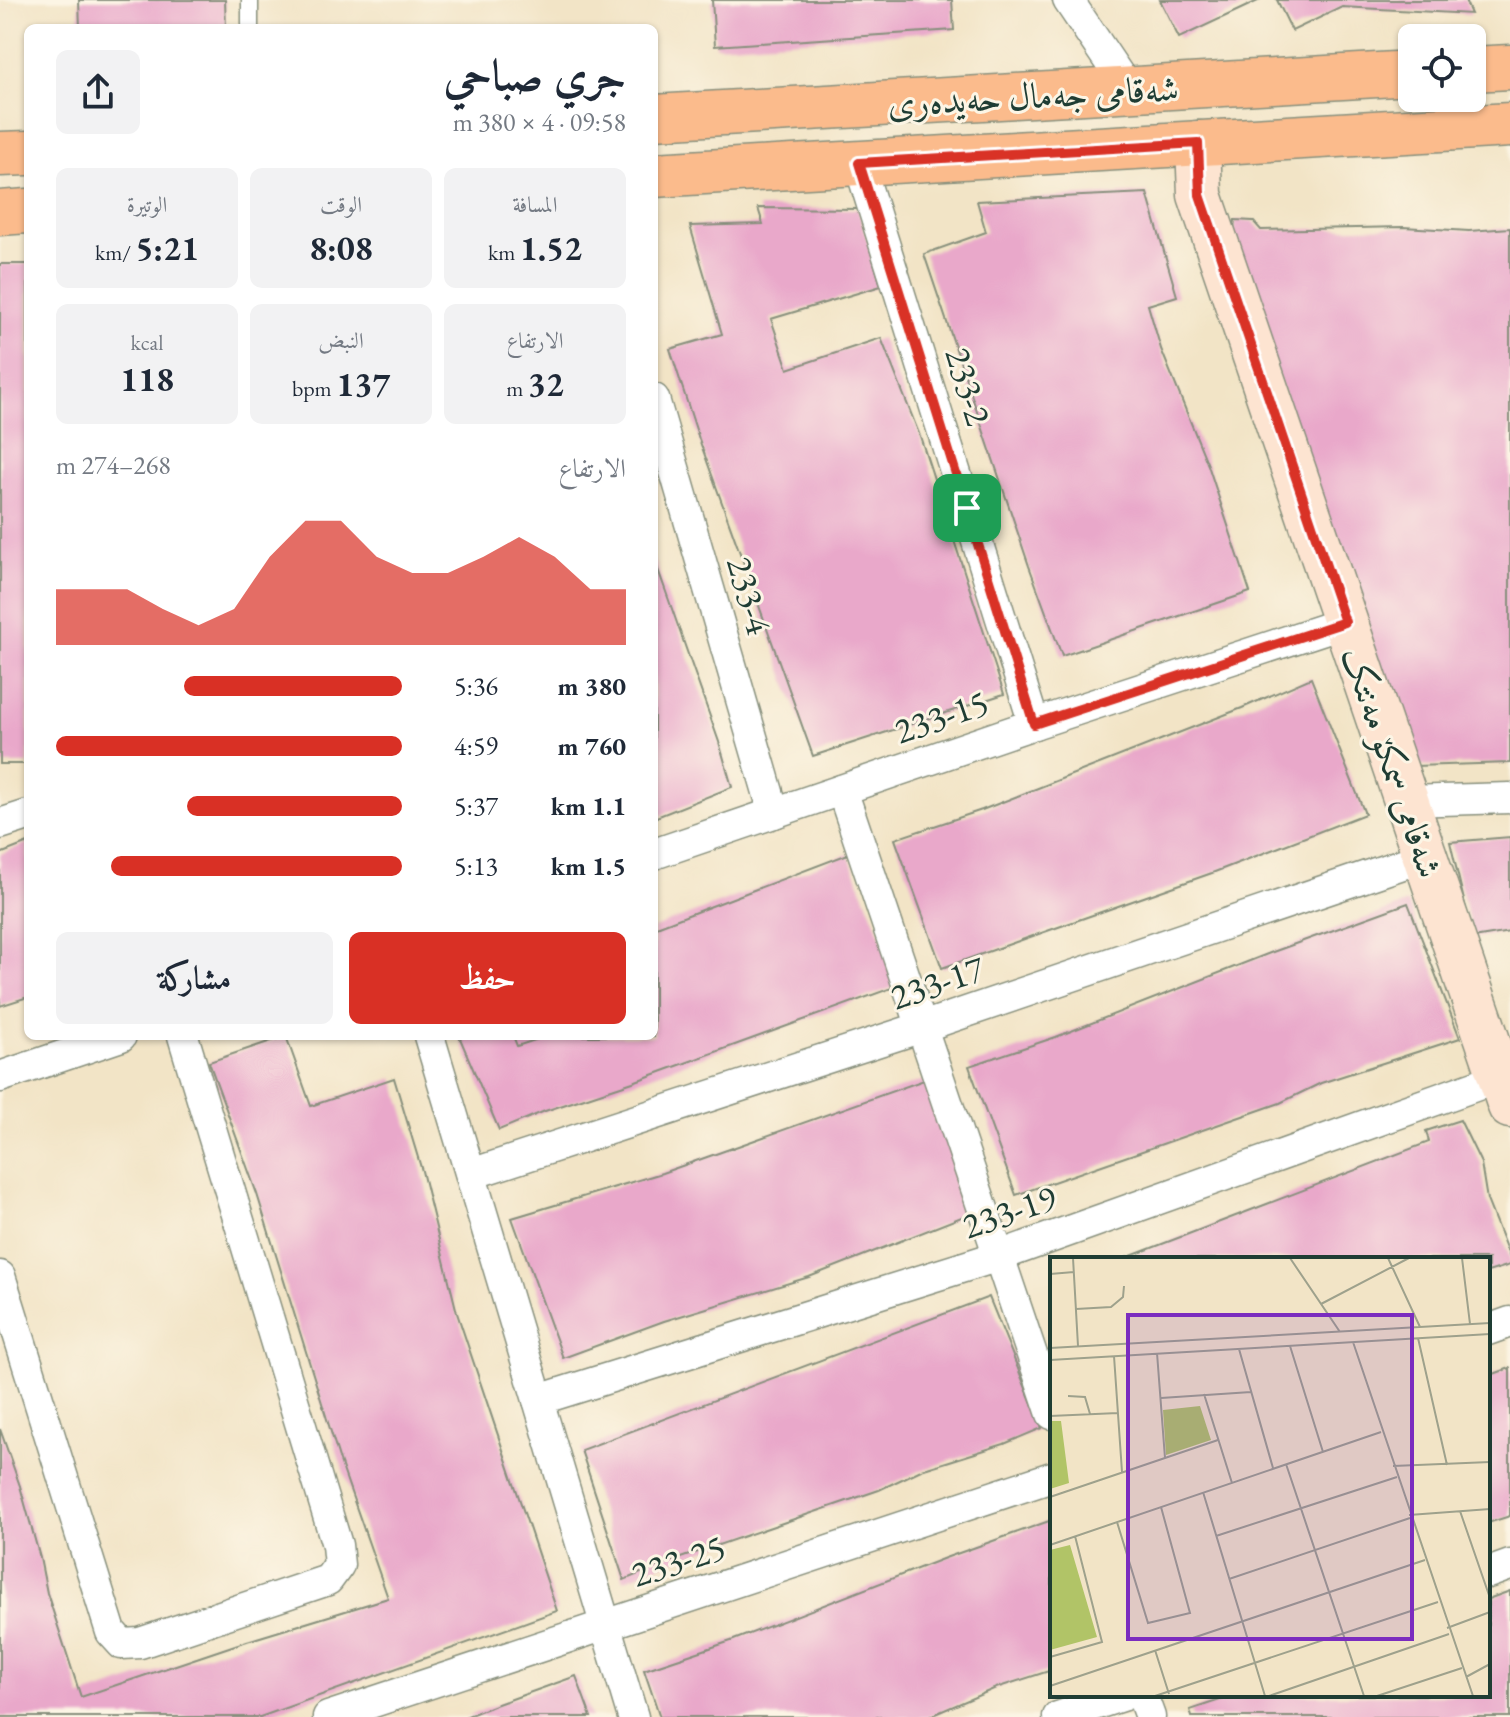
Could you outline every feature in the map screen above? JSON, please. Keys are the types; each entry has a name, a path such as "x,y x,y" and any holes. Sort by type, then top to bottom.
{"main road":[{"path":"1486,68 1510,67"},
{"name":"شەقامی جەمال حەیدەری","path":"658,117 1398,74"},
{"name":"شەقامی جەمال حەیدەری","path":"658,175 1510,125"},
{"name":"شەقامی سمکۆ مەنتک","path":"1198,143 1200,195 1406,801 1504,1076"},
{"path":"0,154 24,153"},
{"path":"0,213 24,211"}],"street":[{"path":"1068,0 1128,89"},
{"name":"233-2","path":"859,163 1034,724"},
{"name":"233-4","path":"658,413 774,813"},
{"name":"233-15","path":"658,853 1345,622"},
{"path":"842,790 1050,1408"},
{"path":"1406,801 1510,798"},
{"path":"0,824 24,816"},
{"name":"233-17","path":"471,1174 922,1027 1426,856"},
{"path":"0,1077 109,1040"},
{"path":"0,1276 111,1632 122,1644 140,1643 328,1580 339,1565 337,1545 184,1040"},
{"path":"430,1040 633,1717"},
{"name":"233-19","path":"538,1400 999,1256 1504,1076"},
{"path":"1490,1329 1510,1322"},
{"name":"233-25","path":"328,1717 1050,1478"},
{"path":"1490,1572 1510,1565"},
{"path":"1058,1717 1118,1697"},
{"path":"1143,1697 1150,1717"}],"lane":[{"path":"250,0 250,24"}],"building":[{"path":"79,0 225,0 226,24 80,24"},
{"path":"712,0 952,0 954,30 715,46"},
{"path":"1160,0 1260,0 1179,38"},
{"path":"1277,0 1465,0 1471,14 1342,7 1292,31"},
{"path":"1147,193 1177,296 1148,305 1161,349 1208,465 1250,592 1062,656 924,254 986,232 977,201"},
{"path":"758,208 858,209 881,286 771,319 788,369 881,338 920,436 1004,694 813,756 699,439 670,349 722,334 690,226 763,224"},
{"path":"1235,220 1253,221 1261,230 1403,227 1469,231 1510,228 1510,763 1414,766 1232,246"},
{"path":"0,264 24,264 24,764 0,764"},
{"path":"658,569 719,742 732,787 658,816"},
{"path":"1311,678 1365,814 1212,873 942,968 895,839 982,810"},
{"path":"1510,837 1510,932 1473,938 1450,842"},
{"path":"24,845 24,998 0,1006 0,854"},
{"path":"848,854 900,985 499,1130 461,1040 515,1040 517,1046 535,1040 658,1040 658,926"},
{"path":"1408,903 1460,1038 1321,1083 1280,1103 1016,1195 969,1066 1056,1037"},
{"path":"274,1040 287,1040 311,1106 394,1078 422,1171 457,1313 557,1611 260,1717 0,1717 0,1429 20,1486 47,1593 81,1697 388,1598 340,1461 257,1194 209,1062"},
{"path":"924,1080 977,1211 809,1277 664,1321 563,1358 512,1218 662,1173"},
{"path":"1460,1120 1481,1163 1487,1200 1510,1265 1490,1271 1490,1257 1128,1257 1429,1142 1426,1131"},
{"path":"989,1297 1042,1428 1004,1444 921,1470 879,1490 624,1580 581,1450"},
{"path":"1510,1368 1510,1516 1490,1522 1490,1375"},
{"path":"1050,1521 1050,1671 996,1688 928,1717 660,1717 644,1670 731,1641"},
{"path":"1510,1591 1510,1717 1192,1717 1190,1710 1229,1697 1490,1697 1490,1598"},
{"path":"576,1676 591,1717 465,1717 495,1705"}],"route":[{"path":"1198,143 1200,195 1345,622 1034,724 967,508 859,163 1198,143"}]}
